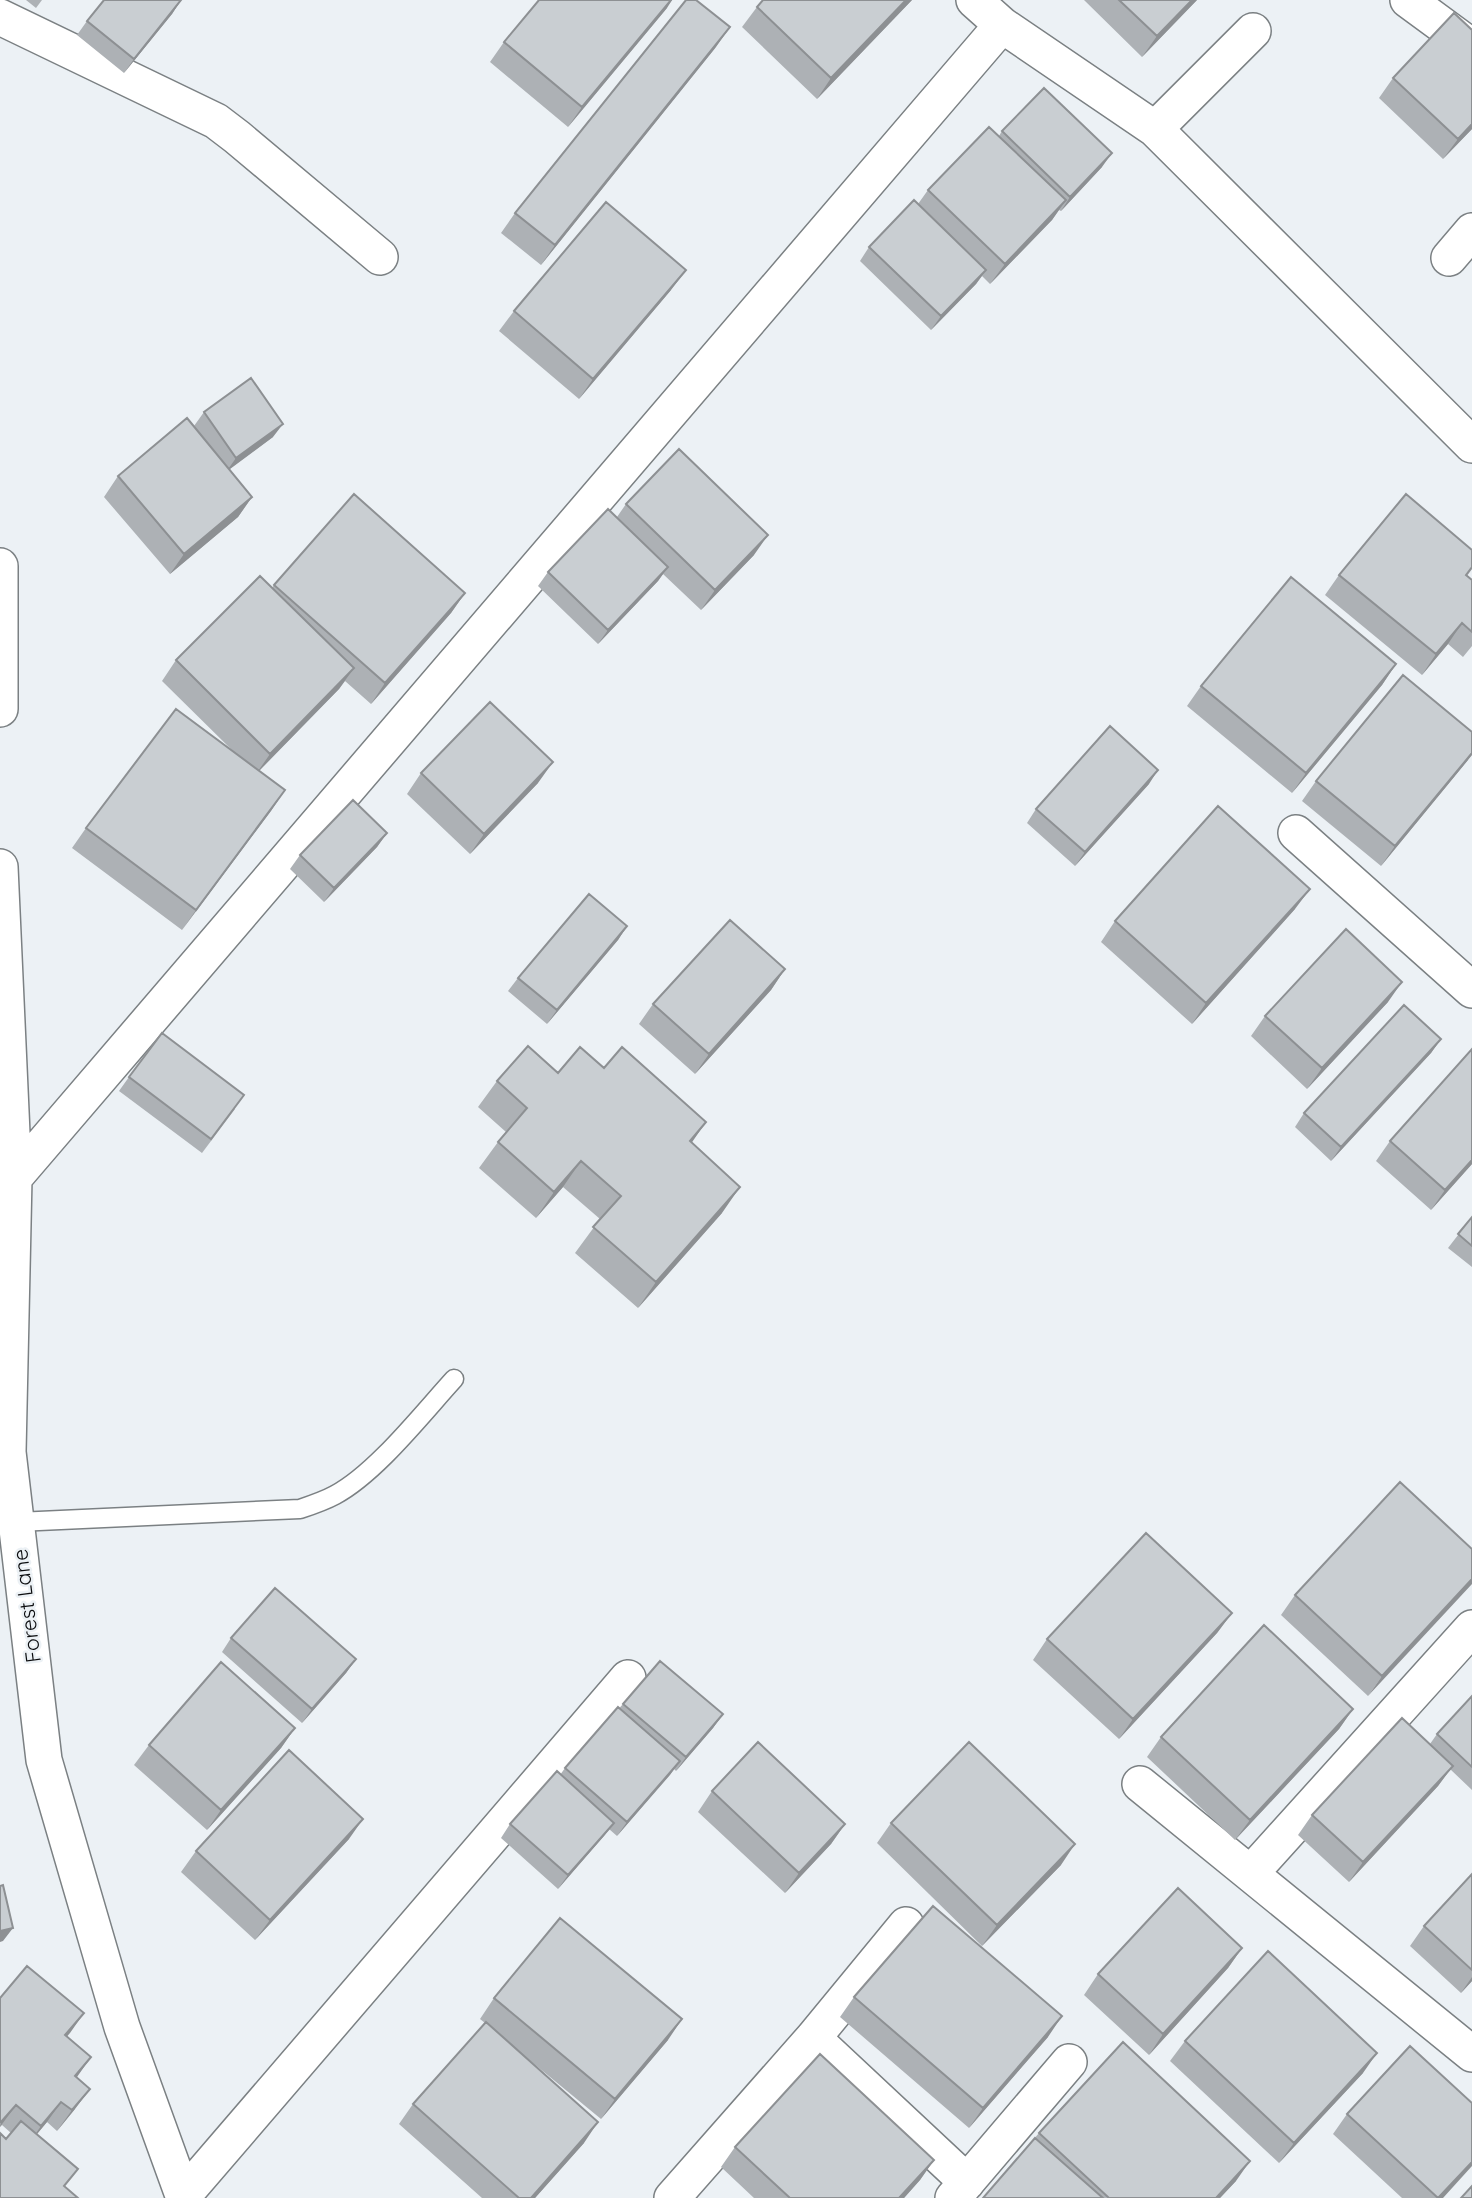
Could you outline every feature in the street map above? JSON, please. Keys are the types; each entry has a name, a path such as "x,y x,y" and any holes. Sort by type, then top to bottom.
{"street":[{"path":"974,0 1002,25 1155,128 1472,445"},
{"path":"1408,0 1472,47"},
{"path":"0,17 216,121 380,257"},
{"path":"14,1178 1002,25"},
{"path":"1155,128 1253,30"},
{"path":"1449,258 1472,231"},
{"path":"0,566 0,709"},
{"path":"1296,833 1472,990"},
{"name":"Forest Lane","path":"0,867 14,1178 4,1456 17,1522 44,1760 122,2027 184,2197"},
{"path":"1251,1873 1472,1628"},
{"path":"184,2197 628,1678"},
{"path":"1140,1784 1472,2054"},
{"path":"672,2198 813,2038 906,1925"},
{"path":"813,2038 960,2190 1069,2062"}],"lane":[{"path":"17,1522 300,1509 336,1495 350,1485 383,1457 454,1379"}],"building":[{"path":"104,0 181,0 134,59 87,21"},
{"path":"539,0 671,0 582,107 504,42"},
{"path":"686,0 696,0 730,27 555,245 515,213"},
{"path":"763,0 906,0 831,78 757,7"},
{"path":"1119,0 1192,0 1157,36"},
{"path":"1454,13 1472,30 1472,124 1458,139 1393,78"},
{"path":"1044,88 1112,153 1070,197 1002,131"},
{"path":"989,127 1066,200 1005,264 928,190"},
{"path":"914,200 986,270 941,316 869,247"},
{"path":"606,202 686,270 593,379 514,311"},
{"path":"251,378 283,424 236,458 204,412"},
{"path":"187,418 252,497 184,554 118,476"},
{"path":"679,449 768,535 715,590 626,504"},
{"path":"354,494 465,593 385,683 274,585"},
{"path":"1406,494 1472,550 1472,567 1466,575 1472,580 1472,632 1462,623 1436,654 1339,575"},
{"path":"608,509 668,567 608,630 548,572"},
{"path":"260,576 354,668 270,754 176,660"},
{"path":"1291,577 1396,664 1306,773 1201,686"},
{"path":"1403,675 1472,732 1472,753 1395,846 1316,781"},
{"path":"490,702 553,762 484,834 421,773"},
{"path":"176,709 285,790 196,910 86,828"},
{"path":"1110,726 1158,770 1085,852 1036,809"},
{"path":"353,800 387,833 334,888 300,855"},
{"path":"1218,806 1310,889 1206,1003 1115,921"},
{"path":"589,894 627,926 557,1010 518,978"},
{"path":"730,920 785,969 709,1054 653,1004"},
{"path":"1346,929 1402,982 1322,1068 1265,1016"},
{"path":"1404,1005 1441,1039 1341,1147 1304,1113"},
{"path":"162,1033 244,1095 211,1139 129,1077"},
{"path":"528,1046 558,1073 580,1047 604,1068 622,1047 706,1122 690,1141 740,1187 656,1282 593,1227 621,1196 581,1161 554,1192 498,1142 527,1108 497,1081"},
{"path":"1472,1049 1472,1160 1445,1190 1390,1141"},
{"path":"1472,1217 1472,1246 1458,1234"},
{"path":"1400,1482 1472,1549 1472,1579 1382,1676 1295,1595"},
{"path":"1146,1533 1232,1613 1133,1719 1047,1639"},
{"path":"275,1588 356,1659 312,1709 231,1638"},
{"path":"1264,1625 1353,1709 1250,1820 1161,1737"},
{"path":"660,1661 723,1714 686,1757 623,1704"},
{"path":"221,1662 295,1728 221,1810 149,1745"},
{"path":"1472,1696 1472,1767 1437,1734"},
{"path":"618,1707 680,1761 627,1822 565,1768"},
{"path":"1402,1718 1453,1766 1363,1862 1312,1815"},
{"path":"758,1742 845,1824 799,1873 712,1791"},
{"path":"969,1742 1075,1844 997,1925 891,1823"},
{"path":"289,1750 363,1819 270,1920 196,1851"},
{"path":"557,1771 614,1823 568,1875 510,1824"},
{"path":"1472,1874 1472,1970 1424,1926"},
{"path":"3,1885 13,1928 0,1931 0,1886"},
{"path":"1178,1888 1242,1948 1163,2034 1098,1974"},
{"path":"933,1906 1062,2016 983,2108 854,1997"},
{"path":"560,1918 682,2019 615,2099 494,1998"},
{"path":"1268,1951 1377,2053 1294,2143 1185,2041"},
{"path":"27,1966 84,2013 65,2035 91,2057 75,2076 90,2089 72,2110 61,2102 41,2126 16,2105 0,2122 0,1998"},
{"path":"486,2022 598,2122 531,2198 519,2198 413,2104"},
{"path":"1123,2042 1250,2161 1216,2198 1109,2198 1039,2133"},
{"path":"1410,2046 1472,2103 1472,2162 1438,2198 1347,2114"},
{"path":"820,2054 934,2160 899,2198 790,2198 735,2147"},
{"path":"21,2121 78,2169 64,2186 78,2198 0,2198 0,2133 6,2139"},
{"path":"1035,2138 1103,2198 983,2198"},
{"path":"1472,2186 1472,2198 1461,2198"}]}
